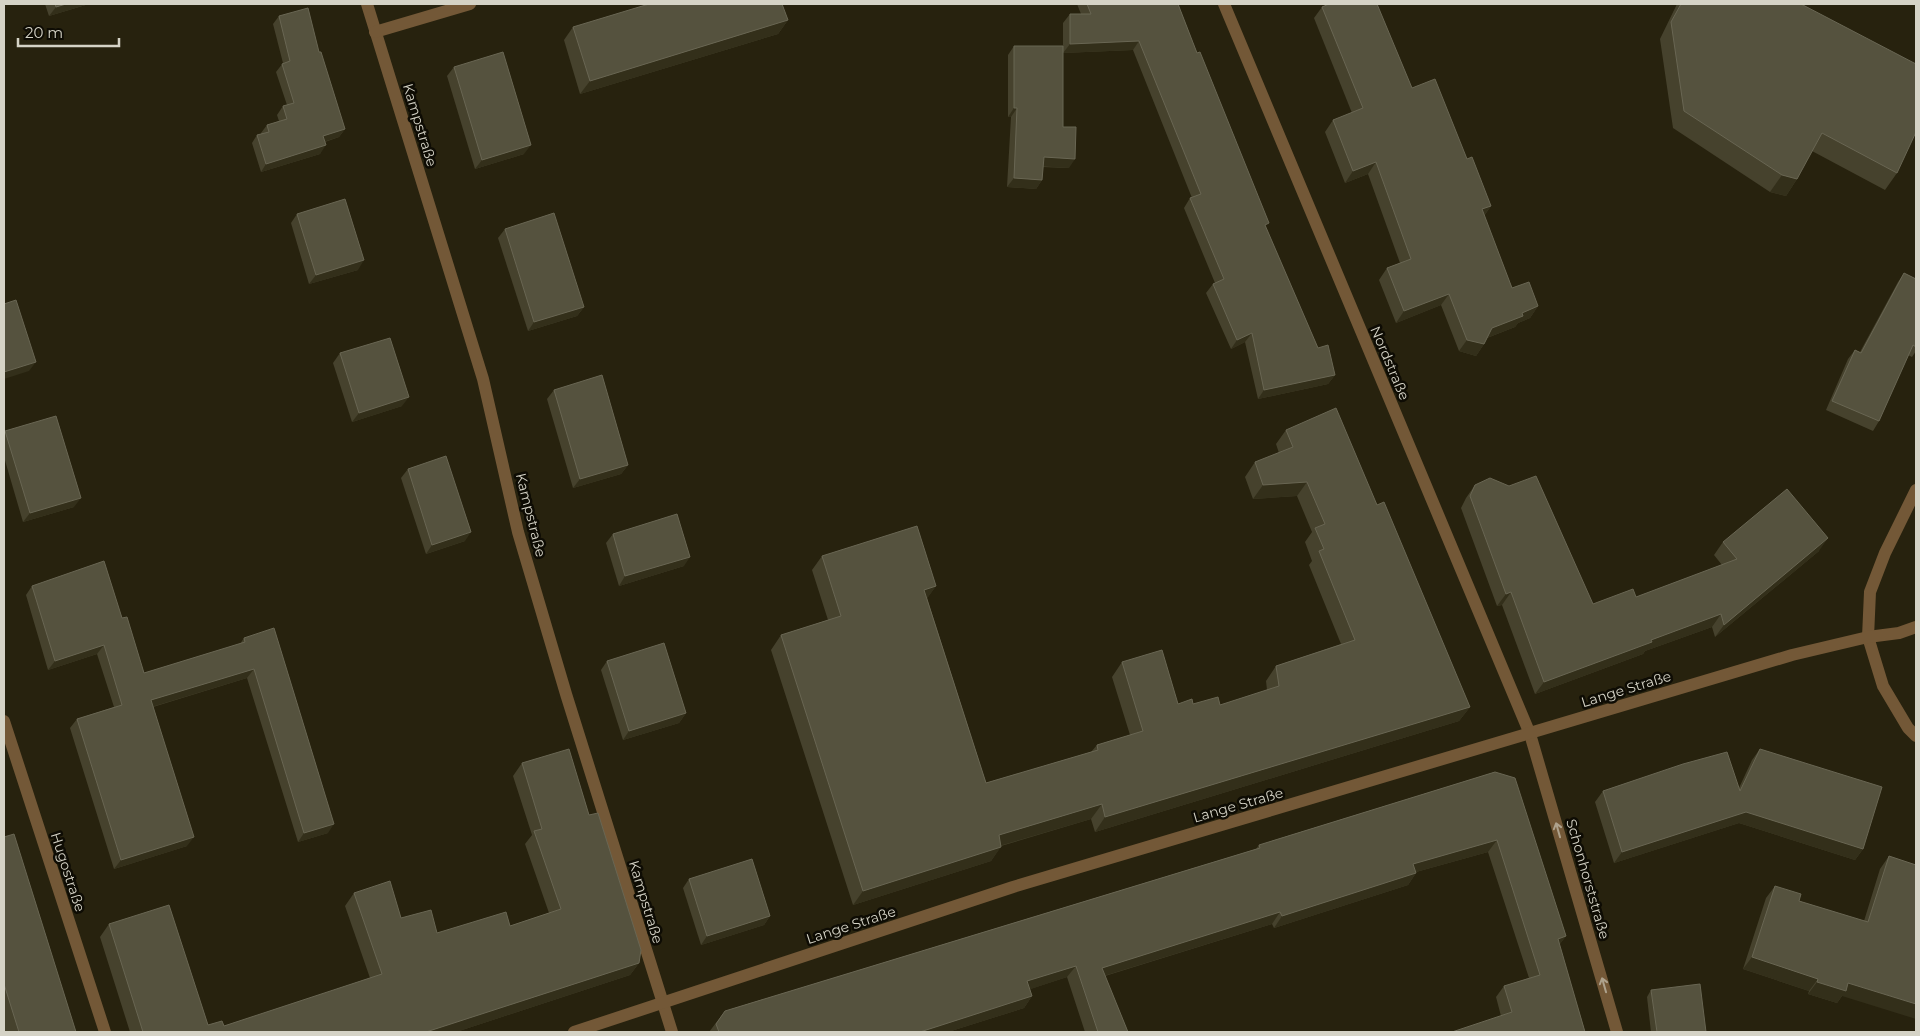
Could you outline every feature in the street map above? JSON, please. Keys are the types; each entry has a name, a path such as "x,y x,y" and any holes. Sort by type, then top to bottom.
{"street":[{"name":"Kampstraße","path":"367,4 483,379 518,532 672,1032"},
{"path":"376,32 470,4"},
{"name":"Nordstraße","path":"1224,4 1530,734"},
{"path":"1916,490 1885,553 1870,592 1868,637 1883,686 1908,728 1916,736"},
{"name":"Lange Straße","path":"574,1032 1013,887 1783,658 1868,637 1898,633 1916,628"},
{"name":"Hugostraße","path":"4,721 104,1032"},
{"name":"Schonhorststraße","path":"1530,734 1617,1032"}],"building":[{"path":"55,4 66,4 56,7"},
{"path":"649,4 782,4 788,20 590,81 573,27"},
{"path":"1087,4 1178,4 1197,53 1200,52 1269,223 1265,225 1318,348 1328,345 1335,375 1264,390 1252,333 1237,340 1213,284 1224,279 1190,198 1201,194 1139,41 1070,44 1070,14 1091,14"},
{"path":"1329,4 1377,4 1412,88 1435,79 1467,159 1472,157 1491,206 1482,209 1512,288 1529,282 1538,306 1522,313 1523,316 1492,328 1484,344 1467,340 1449,294 1404,311 1387,268 1411,259 1376,162 1353,171 1333,120 1363,108 1322,7"},
{"path":"1681,4 1801,4 1916,64 1916,132 1897,173 1822,133 1797,179 1782,175 1684,111 1671,22"},
{"path":"308,8 319,52 321,52 345,129 323,136 326,145 266,164 257,135 269,132 267,125 287,119 283,106 294,103 282,64 290,61 279,16"},
{"path":"1014,46 1063,46 1063,127 1076,127 1075,159 1044,157 1042,180 1014,178 1017,108 1014,108"},
{"path":"503,52 531,145 482,160 454,67"},
{"path":"345,199 364,260 316,275 297,214"},
{"path":"554,213 584,307 534,322 505,229"},
{"path":"1904,273 1916,279 1916,347 1913,345 1879,421 1832,401 1855,350 1861,353"},
{"path":"16,300 36,362 4,372 4,304"},
{"path":"390,338 409,397 359,413 340,353"},
{"path":"602,375 628,465 580,479 554,390"},
{"path":"1336,408 1377,505 1384,502 1470,707 1105,817 1102,804 999,835 1001,847 863,891 781,635 841,616 822,556 917,526 936,586 924,590 986,783 1098,750 1097,745 1143,731 1122,662 1162,650 1178,704 1192,699 1193,704 1218,697 1220,705 1279,686 1276,666 1355,640 1319,551 1324,549 1315,528 1325,524 1307,482 1263,485 1255,462 1293,447 1286,430"},
{"path":"56,416 81,498 30,513 5,431"},
{"path":"446,456 471,532 432,545 408,469"},
{"path":"1536,476 1593,604 1633,589 1636,597 1737,559 1723,542 1787,489 1828,538 1724,625 1721,614 1544,682 1511,592 1506,594 1470,496 1475,485 1490,478 1509,486"},
{"path":"677,514 690,557 625,576 613,534"},
{"path":"104,561 122,618 127,617 144,673 245,642 244,638 274,628 334,824 304,833 254,669 151,700 194,837 121,860 77,719 122,705 104,645 55,661 32,586"},
{"path":"664,643 686,713 629,731 607,661"},
{"path":"569,749 589,815 598,813 641,950 639,963 426,1032 143,1032 109,924 169,905 208,1025 222,1021 224,1026 382,974 354,893 390,881 401,918 431,910 437,933 506,912 510,926 561,909 534,831 542,829 522,763"},
{"path":"1760,749 1882,787 1863,849 1746,812 1622,852 1603,791 1683,764 1727,752 1740,791"},
{"path":"1495,772 1515,778 1566,936 1558,939 1585,1032 1452,1032 1512,1012 1504,986 1540,975 1497,840 1413,864 1416,873 1282,916 1280,912 1102,968 1128,1032 1098,1032 1076,966 1027,981 1032,996 920,1032 719,1032 716,1024 725,1011 1260,848 1259,845"},
{"path":"14,834 76,1032 19,1032 4,984 4,837"},
{"path":"1889,856 1916,865 1916,1004 1848,983 1846,991 1817,982 1818,979 1752,957 1775,886 1801,894 1799,901 1868,922"},
{"path":"752,859 770,916 707,936 689,879"},
{"path":"1700,984 1706,1032 1657,1032 1651,990"}]}
